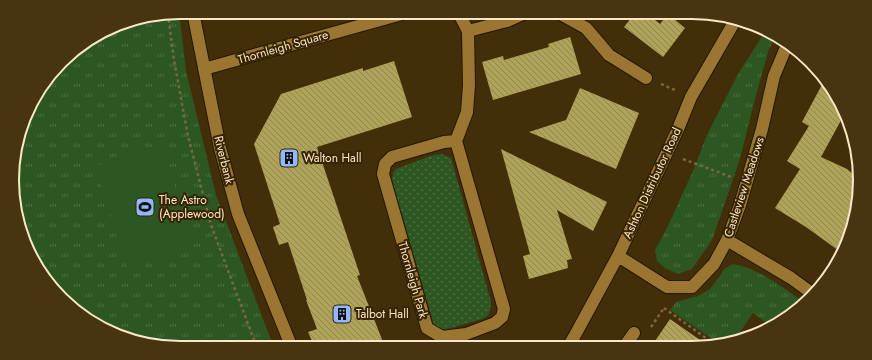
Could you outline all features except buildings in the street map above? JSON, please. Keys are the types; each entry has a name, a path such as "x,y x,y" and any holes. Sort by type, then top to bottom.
{"street":[{"name":"Riverbank","path":"195,19 220,148 238,214 289,341"},
{"name":"Thornleigh Square","path":"204,69 384,19"},
{"path":"456,141 467,112 469,85 468,31 462,19"},
{"path":"468,31 511,19"},
{"path":"570,19 586,28 609,55 646,78"},
{"name":"Ashton Distributor Road","path":"572,341 618,256 667,153 691,97 733,24"},
{"name":"Castleview Meadows","path":"668,287 692,287 714,264 727,240 740,205 762,129 774,76 785,49"},
{"name":"Thornleigh Park","path":"456,141 504,309 502,317 495,324 466,334 442,337 427,328 383,174 385,164 392,157 444,142 456,141"},
{"path":"727,240 791,278 809,291"},
{"path":"618,256 668,287"},
{"path":"628,341 634,333"}],"path":[{"path":"169,19 174,60 188,136 211,225 254,341"},
{"path":"646,78 691,97"},
{"path":"667,153 746,182"},
{"path":"634,333 650,327 669,301 668,287"},
{"path":"664,308 710,340"}],"green space":[{"path":"180,19 186,71 216,195 271,341 169,341 138,336 118,329 82,308 66,294 52,278 31,242 24,222 20,201 19,169 24,138 31,118 52,82 66,66 91,46 118,31 138,24 159,20"},
{"path":"763,36 773,42 769,49 757,91 739,162 712,240 692,269 678,274 665,268 657,261 655,250 667,228 693,171 707,135 738,74"},
{"name":"The Astro (Applewood)","path":"162,145 194,249 128,269 95,166"},
{"path":"442,154 451,158 491,302 490,312 482,319 444,330 434,325 392,180 393,173 396,169 433,155"},
{"path":"733,264 752,270 761,274 800,299 790,308 766,322 753,313 739,334 714,340 670,310 676,302 698,296 710,289 724,269"}],"place":[{"name":"Walton Hall","path":"289,158"},
{"name":"The Astro (Applewood)","path":"145,207"},
{"name":"Talbot Hall","path":"342,314"}]}
